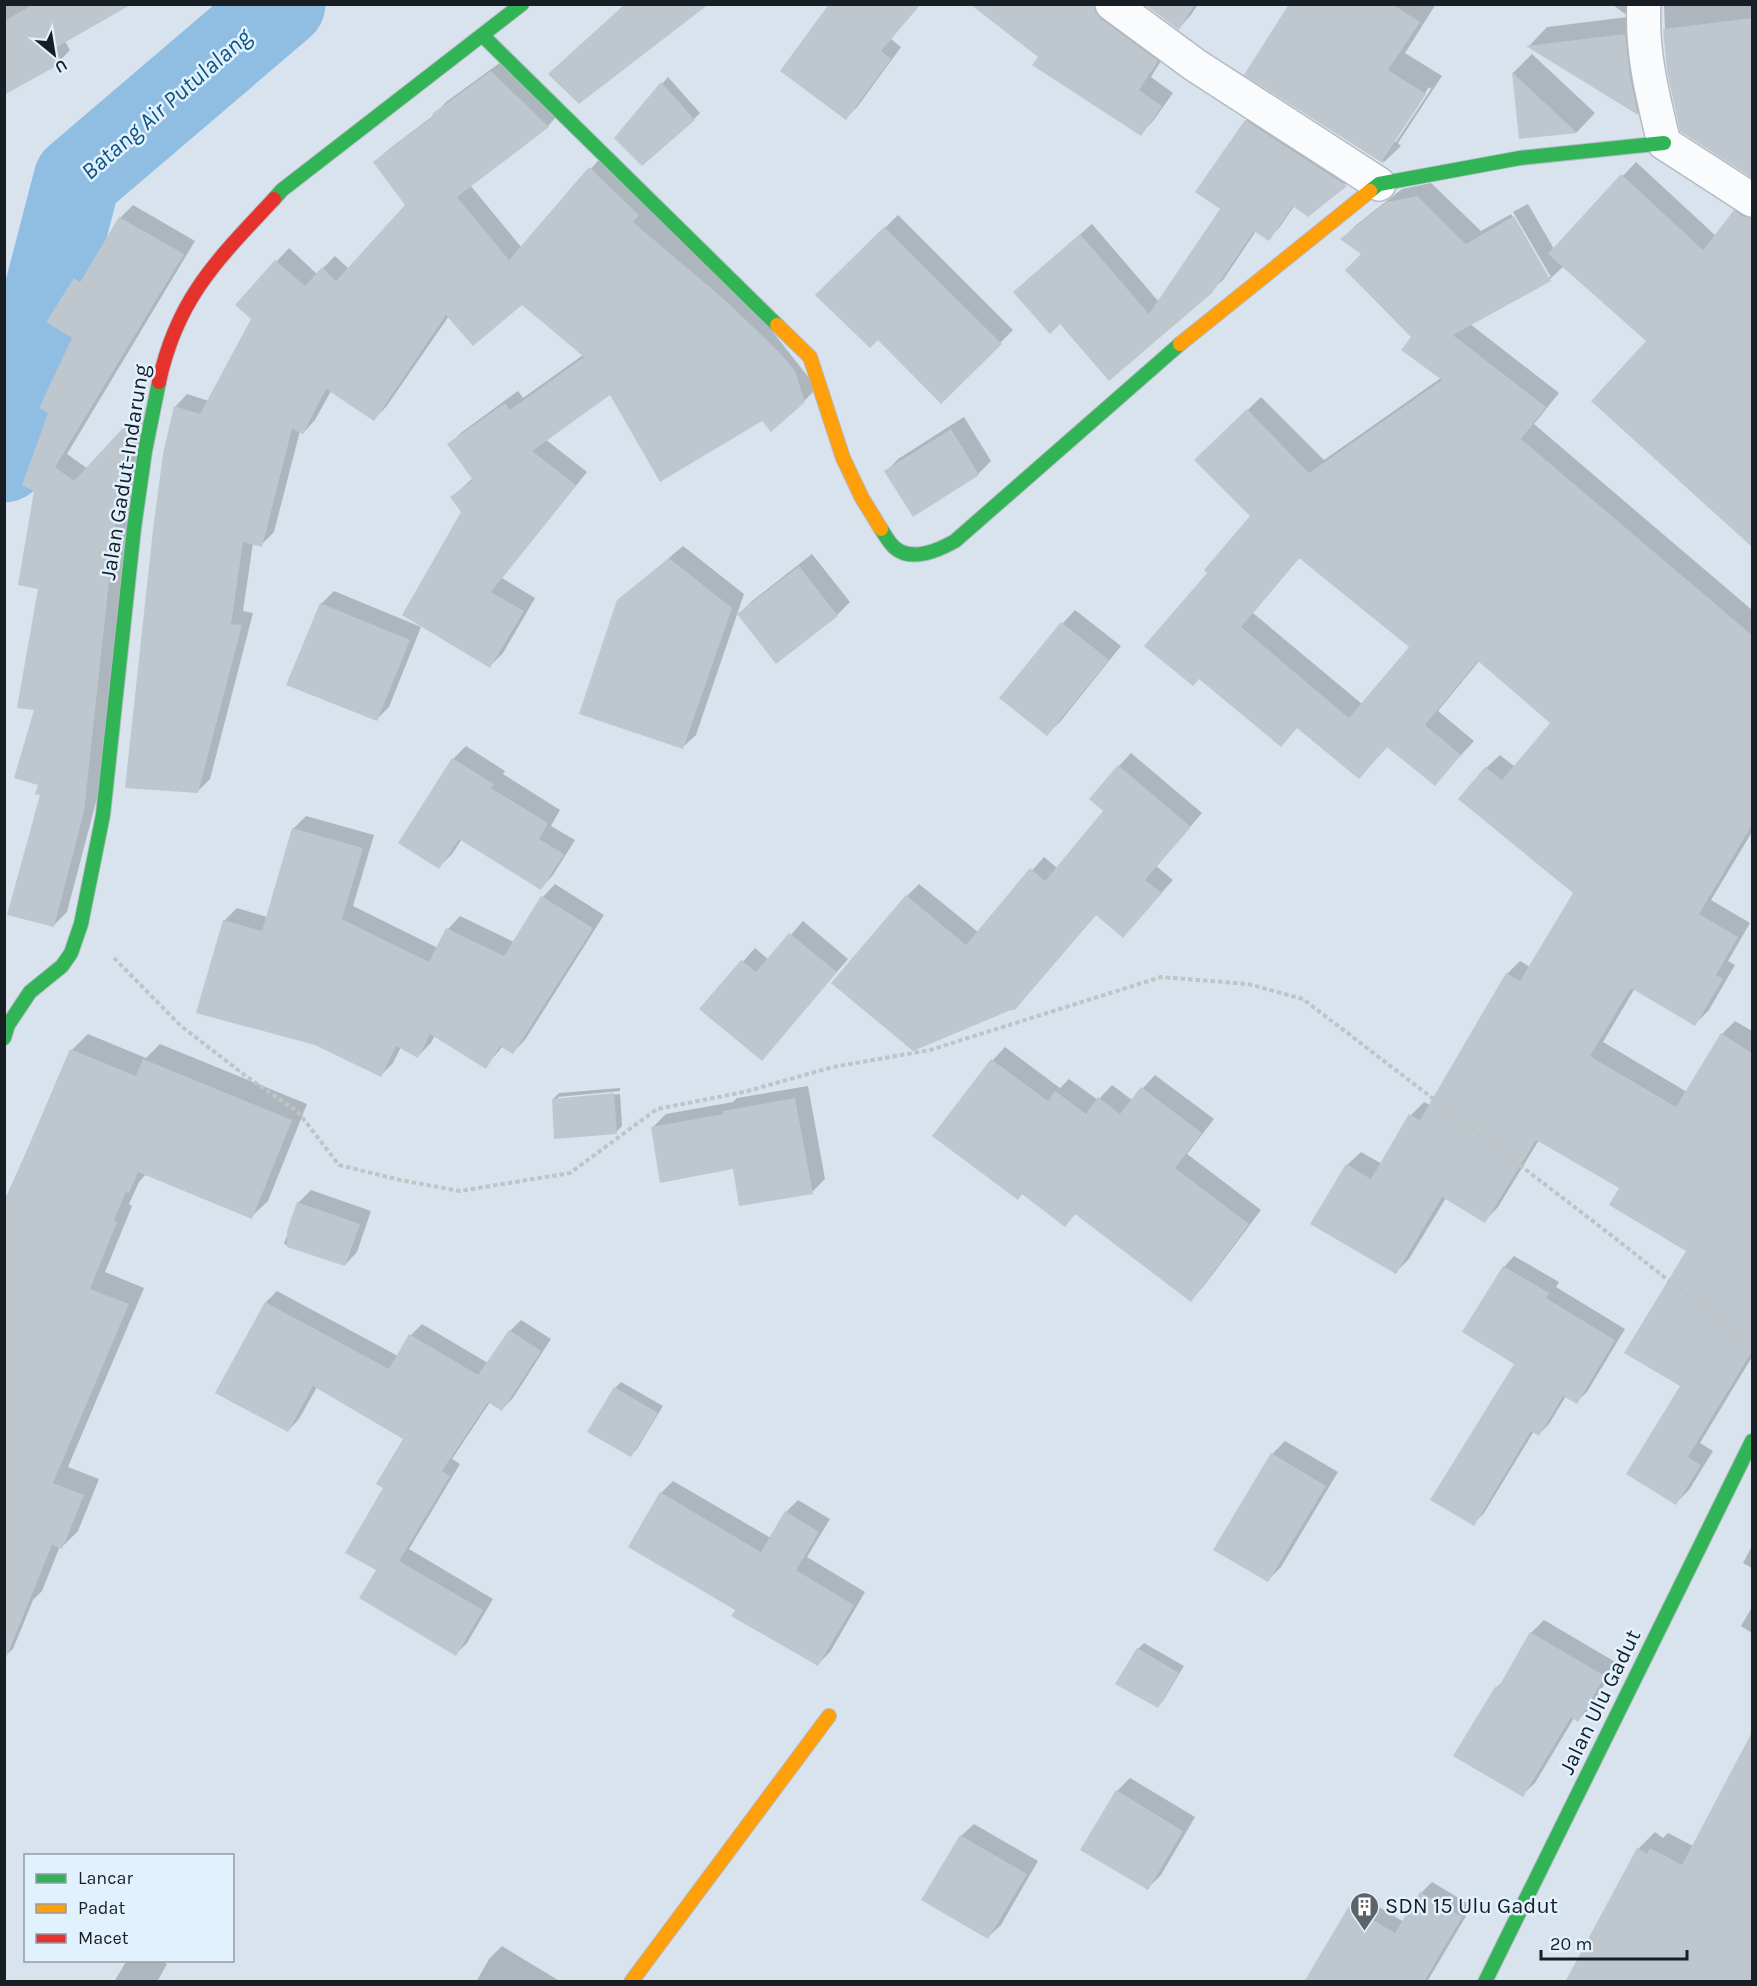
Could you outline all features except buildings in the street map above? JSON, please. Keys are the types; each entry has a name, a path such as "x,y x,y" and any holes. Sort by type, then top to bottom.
{"street":[{"name":"Jalan Gadut-Indarung","path":"4,1038 8,1025 30,992 62,966 71,953 81,924 103,815 134,528 145,451 165,355 183,310 205,275 225,250 282,190 522,4"},
{"path":"1112,4 1195,65 1379,184"},
{"path":"1644,4 1642,32 1649,78 1664,143"},
{"path":"482,35 810,357 843,458 862,498 888,540 897,550 912,554 928,553 955,541 1197,328 1379,184 1520,158 1664,143 1752,200"},
{"name":"Jalan Ulu Gadut","path":"1485,1982 1752,1441"},
{"path":"631,1982 829,1716"}],"path":[{"path":"81,924 181,1026 247,1077 298,1112 339,1165 400,1180 460,1191 570,1173 657,1109 744,1092 833,1067 930,1050 1161,977 1248,984 1303,999 1611,1234 1730,1329 1752,1342"}],"waterway":[{"name":"Batang Air Putulalang","path":"4,459 77,179 282,4"}],"traffic: fast":[{"path":"274,199 282,190 522,4"},
{"path":"482,35 777,325"},
{"path":"1370,191 1379,184 1520,158 1664,143"},
{"path":"881,529 895,548 909,554 933,551 955,541 1180,344"},
{"path":"4,1038 8,1025 30,992 62,966 71,953 81,924 103,815 134,528 145,451 159,382"},
{"path":"1485,1982 1752,1441"}],"traffic: slow":[{"path":"1180,344 1370,191"},
{"path":"777,325 810,357 843,458 862,498 881,529"},
{"path":"631,1982 829,1716"}],"traffic: jam":[{"path":"159,382 177,326 202,282 235,241 274,199"}],"place":[{"name":"SDN 15 Ulu Gadut","path":"1364,1932"}]}
